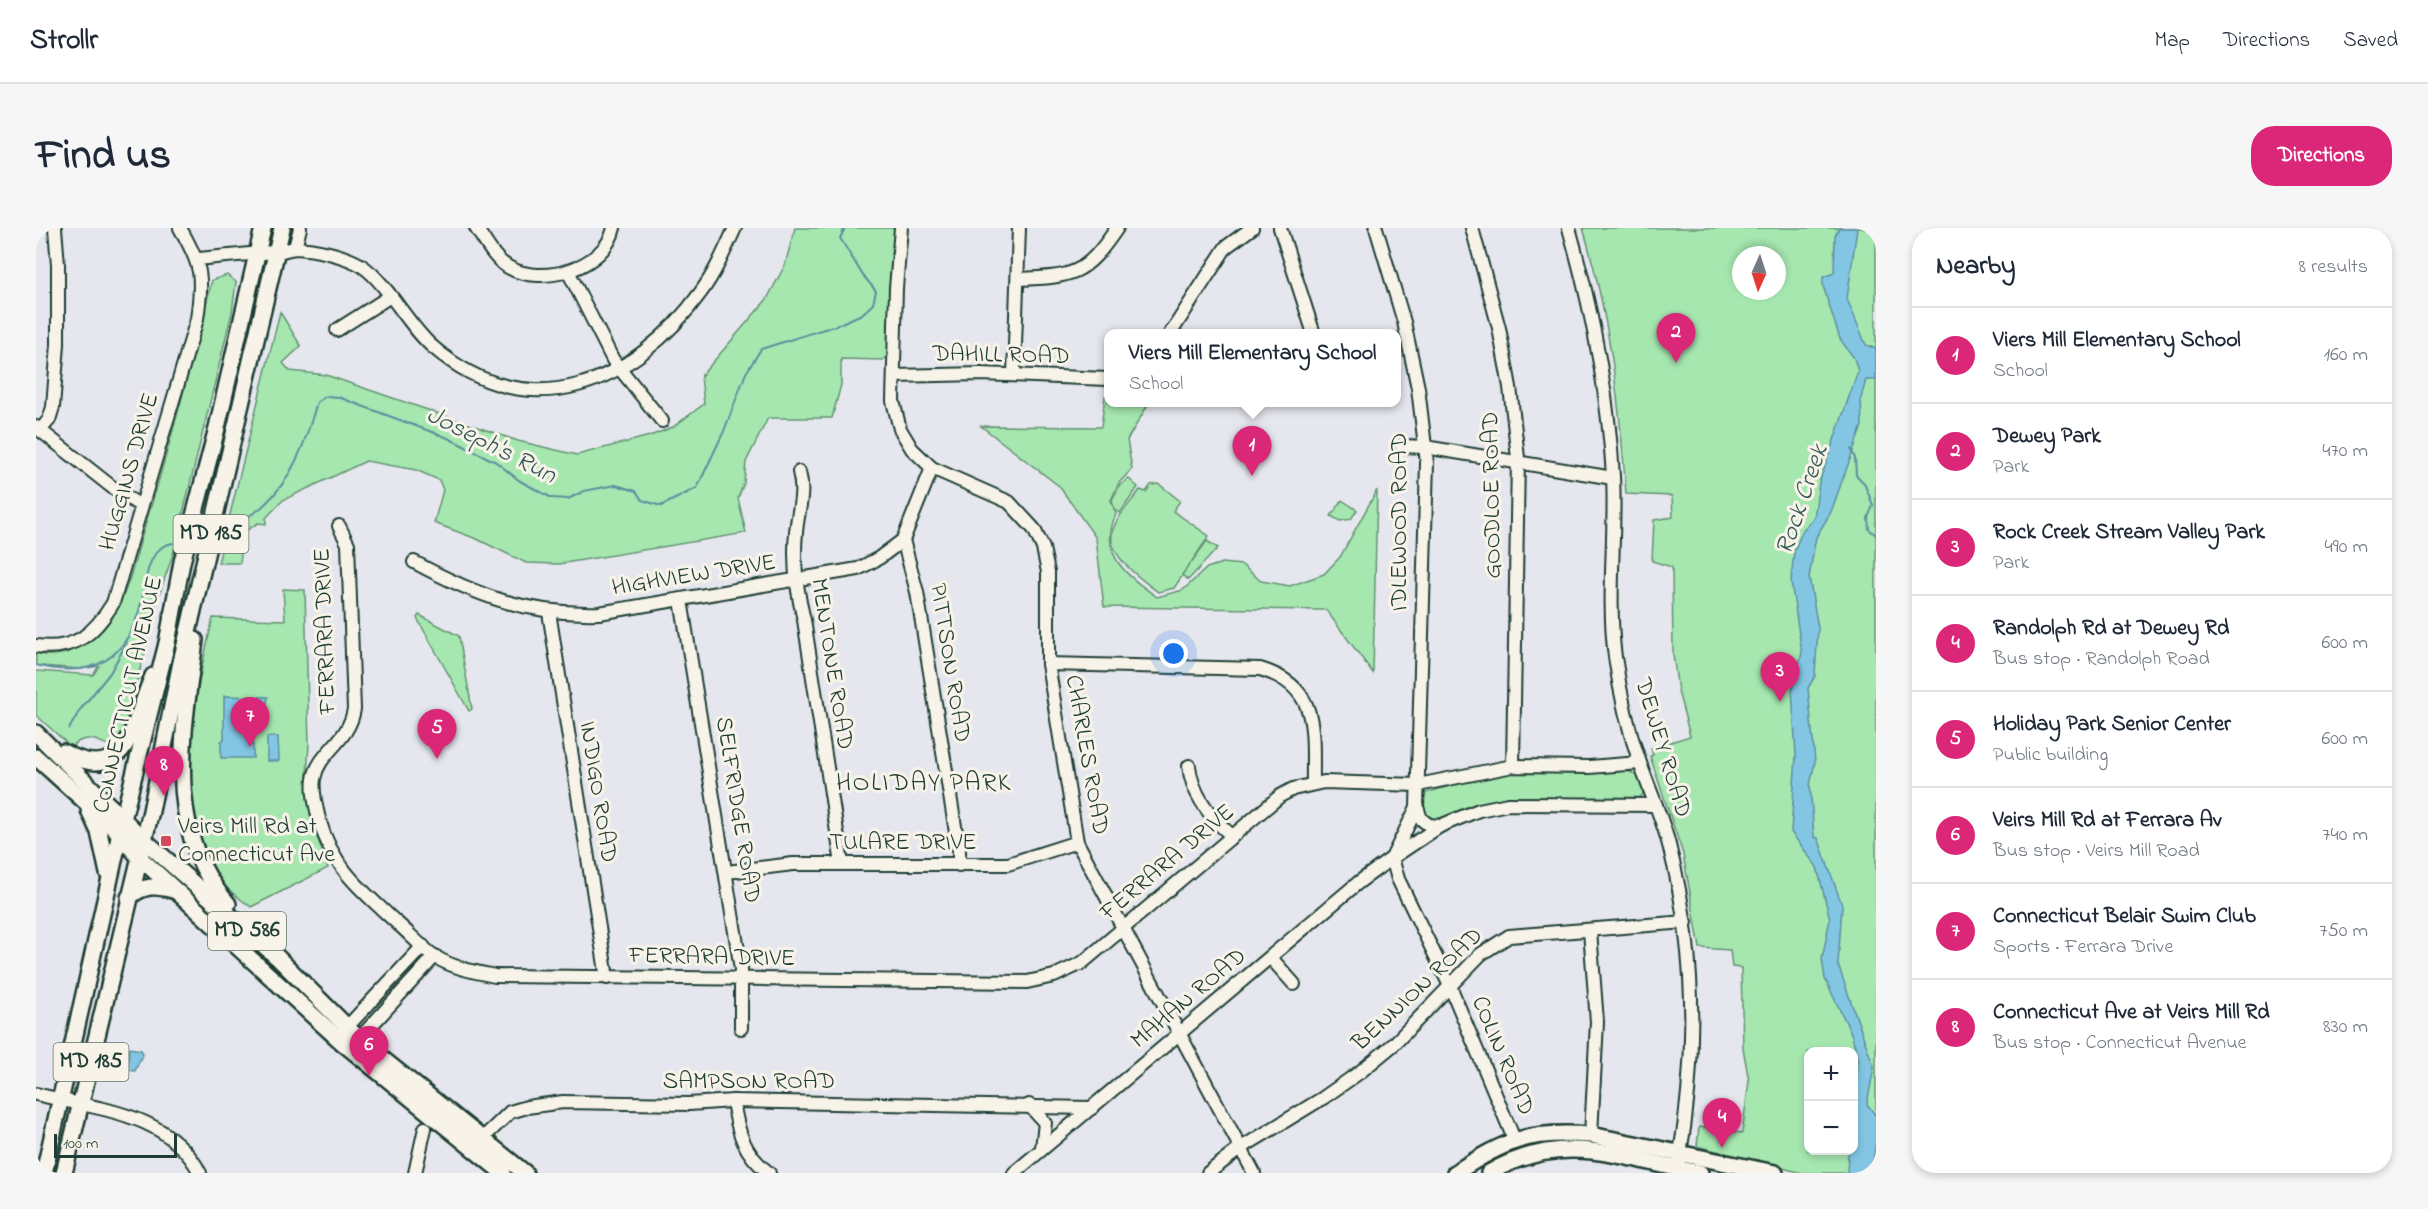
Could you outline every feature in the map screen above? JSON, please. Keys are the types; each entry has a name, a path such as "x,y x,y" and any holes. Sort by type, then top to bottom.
{"main road":[{"name":"CONNECTICUT AVENUE","path":"44,1173 123,818 167,643 182,562 219,420 263,228"},
{"name":"CONNECTICUT AVENUE","path":"64,1173 144,840 208,547 282,228"},
{"path":"208,547 184,733 182,764 185,815 200,863 215,889 277,957"},
{"path":"41,738 88,763 108,761 119,754 128,744 141,702 167,643"},
{"name":"MD 586","path":"41,738 144,840 277,957 359,1039 481,1140 525,1173"},
{"name":"MD 586","path":"36,757 120,836 139,857 343,1043 503,1173"},
{"path":"87,804 105,853 108,871 107,892"},
{"path":"129,897 138,889 150,886 176,891"},
{"path":"1455,1173 1515,1139 1560,1133 1591,1135 1776,1173"},
{"path":"1489,1173 1534,1152 1564,1149 1591,1150 1677,1171 1700,1173"}],"street":[{"path":"55,228 58,265 58,345 49,420 38,428 117,491 141,506"},
{"path":"180,228 198,259 276,252 295,248 320,251 355,262 372,274 414,330 453,364 497,386 516,390 552,391 591,383 620,370 651,347 685,313 719,262 735,228"},
{"path":"295,248 300,228"},
{"path":"476,228 496,258 507,267 526,275 548,276 568,271 600,253 612,236 614,228"},
{"name":"CHARLES ROAD","path":"902,228 896,288 892,401 900,429 912,449 932,468 1010,502 1034,529 1043,548 1048,572 1048,664 1077,842 1096,882 1254,1173"},
{"path":"1014,375 1019,228"},
{"path":"1018,279 1062,277 1089,265 1117,228"},
{"path":"1173,329 1226,247 1252,228"},
{"path":"1280,228 1313,329"},
{"name":"IDLEWOOD ROAD","path":"1376,228 1404,322 1418,388 1425,447 1418,785"},
{"name":"GOODLOE ROAD","path":"1472,228 1499,328 1510,387 1518,464 1513,766"},
{"name":"DEWEY ROAD","path":"1569,228 1595,336 1613,478 1615,654 1622,700 1640,763 1670,849 1686,922 1693,1033 1689,1089 1677,1171"},
{"name":"HUGGINS DRIVE","path":"36,646 63,645 81,639 98,627 113,603 197,319 201,291 198,259"},
{"path":"568,271 620,370 662,422"},
{"path":"337,330 389,297"},
{"name":"DAHILL ROAD","path":"894,376 1014,375 1104,379"},
{"path":"1401,446 1425,447 1613,478"},
{"path":"903,540 932,468"},
{"name":"MENTONE ROAD","path":"799,472 803,487 796,530 794,581 806,631 842,864"},
{"name":"FERRARA DRIVE","path":"339,526 348,544 354,709 352,723 318,766 314,787 316,808 326,844 340,867 435,957 468,970 495,976 1027,982 1054,976 1082,963 1280,796 1313,784 1418,785"},
{"name":"HIGHVIEW DRIVE","path":"414,562 459,586 520,608 549,612 599,613 858,569 879,558 903,540"},
{"name":"PITTSON ROAD","path":"903,540 917,592 959,851 959,865"},
{"name":"SELFRIDGE ROAD","path":"681,600 727,872 742,980 741,1028"},
{"name":"INDIGO ROAD","path":"549,612 607,978"},
{"path":"1048,664 1248,668 1281,675 1296,686 1307,703 1312,720 1313,784"},
{"path":"1418,785 1513,766 1589,767 1640,763"},
{"path":"1189,766 1190,782 1196,794 1233,836"},
{"name":"MAHAN ROAD","path":"1392,858 1417,807 1418,785"},
{"name":"MAHAN ROAD","path":"1014,1173 1359,882 1440,826 1479,810 1508,804 1656,805"},
{"path":"1417,807 1421,819 1429,825 1440,826"},
{"name":"TULARE DRIVE","path":"727,872 760,866 1008,864 1077,842"},
{"name":"COLIN ROAD","path":"1392,858 1398,879 1450,986 1515,1139"},
{"name":"BENNION ROAD","path":"1208,1173 1241,1148 1323,1098 1360,1072 1394,1044 1481,954 1509,936 1541,931 1590,931 1686,922"},
{"path":"1590,931 1597,1013 1591,1135"},
{"path":"423,946 347,1027 343,1043 359,1039 435,957"},
{"path":"1271,958 1294,984"},
{"path":"36,1094 138,1119 166,1132 183,1146 200,1173"},
{"path":"733,1101 738,1132 748,1154 769,1173"},
{"name":"SAMPSON ROAD","path":"481,1140 510,1112 563,1102 688,1104 733,1101 1092,1108"},
{"path":"1029,1105 1045,1123 1042,1148"},
{"path":"415,1173 425,1128"}],"green space":[{"path":"795,228 901,228 895,350 883,360 841,359 841,385 832,418 768,418 746,462 744,483 738,498 746,533 559,564 526,563 477,539 434,523 443,490 439,480 416,470 366,461 283,500 266,518 266,524 258,523 244,532 240,563 218,563 280,312 301,346 283,363 290,371 326,375 518,441 577,455 650,436 673,427 704,404 701,376 767,299 785,265"},
{"path":"1583,228 1876,228 1876,1173 1802,1173 1697,1146 1699,1127 1742,1133 1749,1081 1743,1048 1741,968 1732,967 1730,950 1700,948 1683,854 1650,756 1653,755 1651,748 1690,736 1678,691 1673,654 1672,567 1652,561 1654,520 1673,517 1672,496 1626,494 1612,360 1600,293"},
{"path":"227,275 236,282 232,312 173,554 148,628 146,648 120,742 112,747 96,740 86,739 71,747 36,715 36,671 93,675 99,666 81,669 40,666 36,665 36,653 57,655 78,648 104,628 117,609 131,574 163,465 212,280"},
{"path":"1104,404 1104,407 1147,407 1127,440 1132,469 1119,483 1111,500 1116,514 1111,528 1110,541 1118,562 1126,572 1157,597 1183,590 1207,568 1222,563 1242,565 1261,581 1290,586 1324,574 1340,557 1377,490 1373,673 1326,610 1104,607 1096,538 1059,486 981,426 1101,427"},
{"path":"1129,479 1138,487 1120,513 1114,509 1112,500 1120,485"},
{"path":"1159,484 1180,501 1173,511 1209,536 1174,588 1158,592 1136,575 1121,559 1115,551 1112,534 1119,517 1140,490 1146,492 1151,485"},
{"path":"1342,500 1357,510 1351,519 1340,521 1331,516"},
{"path":"1207,541 1218,548 1188,580 1182,575"},
{"path":"283,589 305,590 309,744 307,775 312,822 328,868 251,907 226,887 207,860 196,828 190,794 193,720 213,618 285,620"},
{"path":"419,615 459,636 472,709 469,711 417,618"},
{"path":"1625,771 1634,773 1640,778 1643,794 1638,800 1480,806 1442,819 1428,817 1421,812 1426,793 1494,773"}],"water":[{"path":"1839,228 1857,228 1847,299 1866,345 1876,349 1876,380 1866,380 1861,398 1862,426 1831,512 1816,537 1809,577 1818,628 1815,676 1808,688 1815,762 1810,785 1814,837 1818,838 1842,905 1838,965 1874,1067 1867,1104 1876,1116 1876,1142 1871,1173 1847,1173 1848,1155 1858,1155 1858,1047 1855,1047 1851,1033 1825,979 1822,959 1830,919 1817,867 1791,832 1796,755 1792,690 1802,653 1791,582 1794,551 1803,530 1814,518 1819,483 1858,371 1854,358 1840,339 1823,286 1823,277 1834,273 1835,236"},
{"path":"224,696 268,697 265,713 253,713 253,758 221,758 221,741 224,740"},
{"path":"267,737 278,737 279,761 267,761"},
{"path":"129,1048 141,1050 143,1053 135,1071 128,1070"}],"waterway":[{"name":"Joseph's Run","path":"223,532 259,510 274,495 298,458 317,402 327,396 338,397 448,438 496,462 520,481 552,498 568,499 584,491 616,485 636,491 642,500 661,506 697,488 724,431 746,373 761,349 837,325 862,314 873,304 876,291 862,274 840,238 845,228"},
{"path":"1851,449 1855,458 1856,475 1864,483 1873,505 1868,518 1869,529 1876,535"},
{"name":"Joseph's Run","path":"36,665 57,669 76,669 106,660 118,650 128,637 136,620 152,559 162,547 173,543"},
{"path":"69,729 80,710 110,673 127,642"}],"place":[{"name":"Dewey Park","path":"1676,363"},
{"name":"Viers Mill Elementary School","path":"1252,476"},
{"name":"Rock Creek Stream Valley Park","path":"1780,702"},
{"name":"Connecticut Belair Swim Club","path":"250,747"},
{"name":"Holiday Park Senior Center","path":"437,759"},
{"name":"Connecticut Ave at Veirs Mill Rd","path":"164,796"},
{"name":"Veirs Mill Rd at Connecticut Ave","path":"166,841"},
{"name":"Veirs Mill Rd at Ferrara Av","path":"369,1076"},
{"name":"Randolph Rd at Dewey Rd","path":"1722,1148"}],"district":[{"name":"HOLIDAY PARK","path":"924,784"}],"water label":[{"name":"Rock Creek","path":"1803,500"}]}
